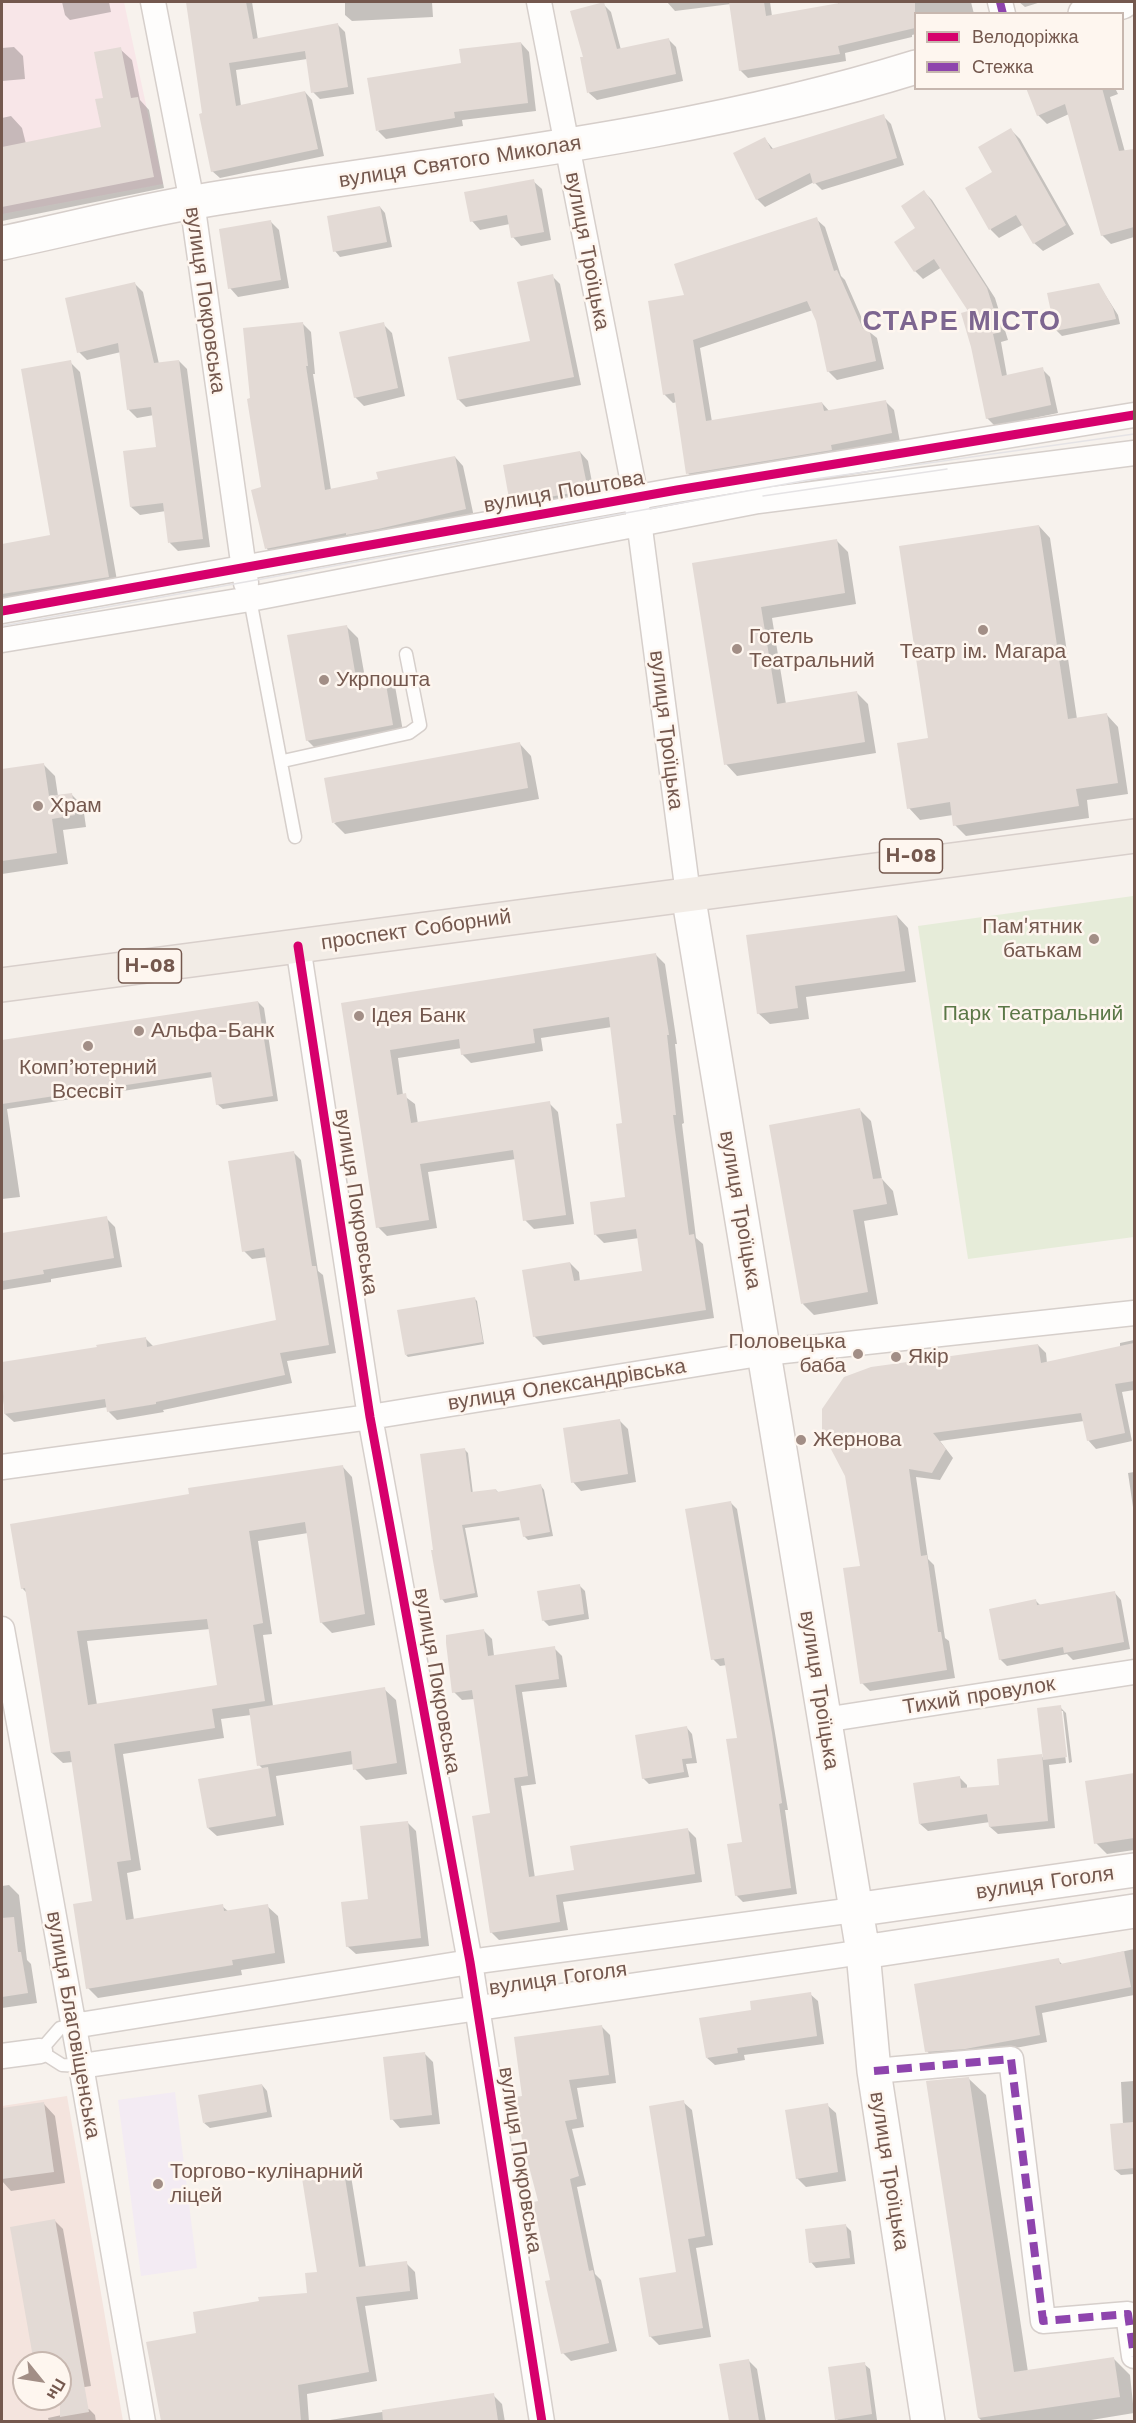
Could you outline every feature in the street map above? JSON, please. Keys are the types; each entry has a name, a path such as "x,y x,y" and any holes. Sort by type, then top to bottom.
{"main road":[{"path":"1090,12 1122,2"},
{"name":"вулиця Святого Миколая","path":"2,243 192,202 567,146 819,95 914,67"},
{"name":"проспект Соборний","path":"688,894 1134,818"},
{"name":"проспект Соборний","path":"2,985 1134,836"},
{"name":"вулиця Троїцька","path":"688,894 862,1952 874,2071 928,2421"},
{"name":"вулиця Гоголя","path":"854,1910 1134,1870"},
{"name":"вулиця Гоголя","path":"862,1952 1134,1911"}],"street":[{"name":"вулиця Покровська","path":"153,2 192,202 243,568 250,599"},
{"name":"вулиця Троїцька","path":"539,2 636,498 688,894"},
{"name":"вулиця Поштова","path":"2,610 636,498 1134,415"},
{"path":"2,640 250,599 758,501 1134,453"},
{"name":"вулиця Покровська","path":"298,946 370,1417 470,1962 542,2421"},
{"name":"вулиця Олександрівська","path":"2,1467 370,1417 765,1353 1134,1312"},
{"name":"вулиця Благовіщенська","path":"2,1629 142,2421"},
{"name":"Тихий провулок","path":"824,1720 1134,1672"},
{"name":"вулиця Гоголя","path":"73,2026 470,1962 854,1910"},
{"name":"вулиця Гоголя","path":"81,2066 862,1952"},
{"path":"2,2056 40,2051"},
{"path":"874,2071 1011,2059 1043,2321 1128,2314 1134,2356"}],"lane":[{"path":"250,599 283,761 295,837"},
{"path":"283,761 409,733 420,725 406,654"},
{"name":"вулиця Гоголя","path":"73,2026 60,2028 40,2051 62,2065 81,2066"}],"shaded area":[{"path":"2,2 124,2 163,184 2,214"},
{"name":"Торгово-кулінарний ліцей","path":"175,2092 197,2268 141,2276 118,2100"},
{"path":"67,2096 123,2421 2,2422 2,2106"}],"green space":[{"name":"Парк Театральний","path":"1133,896 1134,1237 968,1259 918,926"}],"building":[{"path":"186,2 246,2 253,39 338,23 348,87 311,93 305,51 229,63 236,106 305,91 318,149 211,172 199,114 202,113"},
{"path":"604,2 617,49 669,38 676,74 587,93 580,57 583,57 570,11"},
{"path":"729,2 764,2 766,16 845,2 915,2 914,28 838,46 840,54 739,71"},
{"path":"521,42 528,103 454,112 455,118 376,131 367,78 461,63 459,49"},
{"path":"121,47 131,98 138,97 154,177 2,207 2,147 101,127 95,99 103,98 94,52"},
{"path":"1027,90 1103,90 1119,151 1134,149 1134,227 1101,236 1065,104 1037,116"},
{"path":"884,114 897,158 813,184 810,173 756,200 733,153 765,137 771,149"},
{"path":"1011,128 1066,225 1033,244 1016,215 989,230 965,188 992,172 978,147"},
{"path":"534,179 544,232 511,238 507,215 470,222 464,192"},
{"path":"924,190 987,288 1001,332 993,334 1002,376 1043,367 1051,405 986,419 971,347 961,313 968,311 934,259 914,272 894,242 915,228 901,206"},
{"path":"380,206 387,242 333,252 327,216"},
{"path":"817,217 834,271 837,270 863,329 869,328 876,361 827,372 816,321 807,301 693,340 706,421 822,402 824,411 886,400 892,433 831,445 832,450 686,474 674,393 663,395 648,301 684,295 674,264"},
{"path":"271,220 281,280 228,289 219,229"},
{"path":"553,274 574,377 457,400 448,357 530,341 517,282"},
{"path":"135,282 154,363 179,360 203,539 168,543 163,503 130,507 123,451 156,447 151,407 127,410 118,343 77,353 65,298"},
{"path":"1099,283 1113,308 1116,319 1055,331 1047,293"},
{"path":"303,322 308,366 306,366 325,490 378,479 376,472 455,456 466,509 378,529 265,549 251,490 261,487 247,399 250,398 243,328"},
{"path":"384,322 398,388 354,398 339,332"},
{"path":"71,360 109,577 2,594 2,544 50,535 21,369"},
{"path":"580,451 588,490 510,504 503,465"},
{"name":"Театр ім. Магара","path":"1039,525 1068,719 1107,713 1118,783 1076,789 1079,806 953,826 950,802 907,809 897,743 928,738 899,546"},
{"name":"Готель Театральний","path":"837,539 845,593 761,607 777,704 857,691 865,742 724,765 692,563"},
{"path":"347,625 356,678 384,673 393,725 306,741 287,635"},
{"path":"520,742 528,788 332,823 324,778"},
{"name":"Храм","path":"44,763 49,796 72,793 75,815 52,819 57,853 2,861 2,769"},
{"path":"897,915 905,971 795,986 798,1008 757,1014 746,935"},
{"path":"656,953 669,1035 667,1035 676,1115 673,1115 689,1235 694,1234 706,1310 533,1337 522,1270 570,1262 574,1281 642,1271 636,1229 594,1235 590,1202 625,1197 616,1124 622,1123 609,1017 533,1029 535,1043 461,1055 459,1039 390,1050 397,1095 406,1093 411,1123 550,1101 566,1215 523,1221 513,1150 420,1164 429,1220 376,1228 341,1003"},
{"path":"258,1001 273,1096 216,1105 211,1072 2,1104 2,1040"},
{"path":"860,1108 873,1179 882,1178 887,1204 853,1210 868,1292 801,1304 769,1125"},
{"path":"294,1151 312,1266 316,1266 329,1345 280,1353 285,1375 156,1402 156,1404 107,1412 105,1399 4,1414 2,1362 146,1337 147,1347 276,1320 264,1248 242,1252 228,1161"},
{"path":"107,1216 114,1258 43,1270 44,1274 2,1281 2,1233"},
{"path":"475,1297 483,1342 405,1355 397,1310"},
{"path":"1134,1343 1134,1381 1115,1384 1125,1433 1087,1441 1081,1413 933,1433 946,1449 932,1473 909,1469 921,1556 927,1555 938,1632 941,1632 947,1670 860,1684 843,1568 860,1566 845,1476 822,1432 822,1409 844,1377 871,1367 1038,1344 1041,1363"},
{"path":"620,1419 628,1474 571,1483 563,1428"},
{"path":"465,1448 471,1492 496,1489 497,1492 541,1484 550,1532 523,1537 519,1517 462,1525 475,1593 440,1600 431,1550 433,1550 420,1454"},
{"path":"343,1465 365,1614 320,1623 305,1522 249,1531 263,1623 253,1625 265,1701 212,1709 215,1728 114,1744 131,1860 117,1862 126,1920 223,1904 224,1911 268,1904 275,1953 232,1960 233,1965 86,1989 73,1904 92,1901 70,1751 51,1753 25,1588 21,1589 10,1524 189,1494 188,1488","holes":["207,1619 217,1685 88,1705 77,1631"]},
{"path":"731,1501 772,1733 791,1888 735,1896 727,1844 742,1842 726,1739 737,1738 724,1658 711,1660 685,1509"},
{"path":"580,1584 584,1614 542,1621 537,1591"},
{"path":"1115,1591 1124,1642 1064,1653 1063,1647 999,1660 989,1609 1036,1599 1037,1605"},
{"path":"484,1629 488,1656 555,1646 559,1679 515,1685 528,1776 514,1778 529,1877 574,1870 570,1846 688,1828 695,1874 556,1895 560,1922 490,1933 472,1816 490,1813 472,1690 452,1693 446,1643 446,1635"},
{"path":"385,1687 397,1763 353,1770 351,1751 257,1766 249,1709"},
{"path":"1061,1705 1067,1757 1043,1760 1037,1708"},
{"path":"687,1726 692,1758 682,1759 684,1772 642,1779 635,1735"},
{"path":"1042,1754 1048,1821 989,1827 987,1814 919,1824 913,1783 960,1776 961,1788 999,1785 997,1759"},
{"path":"268,1767 276,1816 207,1828 198,1779"},
{"path":"1134,1773 1134,1838 1094,1844 1085,1781"},
{"path":"408,1821 421,1938 346,1947 341,1902 368,1899 360,1826"},
{"path":"14,1917 18,1952 21,1952 28,1993 2,1997 2,1918"},
{"path":"1124,1951 1131,1987 1035,2006 1040,2035 965,2049 925,2052 914,1984 1059,1958 1060,1964"},
{"path":"811,1992 817,2036 737,2048 738,2053 706,2058 699,2018 751,2010 750,2001"},
{"path":"602,2025 609,2075 569,2080 577,2119 565,2121 579,2176 570,2179 589,2271 593,2270 609,2343 561,2354 545,2281 550,2280 533,2202 538,2201 522,2140 515,2097 522,2096 514,2037"},
{"path":"425,2052 432,2115 390,2120 383,2057"},
{"path":"969,2077 1014,2372 1114,2357 1120,2397 978,2418 926,2081"},
{"path":"262,2084 267,2112 203,2123 198,2095"},
{"path":"684,2100 705,2236 688,2239 703,2328 649,2337 639,2278 676,2272 649,2106"},
{"path":"44,2102 54,2172 2,2179 2,2108"},
{"path":"828,2103 838,2172 796,2179 785,2110"},
{"path":"1134,2122 1134,2168 1114,2170 1110,2124"},
{"path":"343,2165 359,2267 407,2261 410,2291 356,2297 369,2372 298,2385 301,2421 161,2421 146,2342 196,2333 193,2312 259,2301 258,2297 307,2293 305,2273 317,2272 301,2172"},
{"path":"55,2219 89,2412 60,2417 60,2411 72,2411 72,2351 32,2351 10,2227"},
{"path":"846,2224 850,2258 809,2263 805,2229"},
{"path":"749,2359 759,2421 729,2421 719,2364"},
{"path":"865,2362 872,2414 835,2420 828,2367"},
{"path":"494,2393 498,2421 383,2421 382,2410"}],"tram line":[{"path":"2,626 808,480 1134,434"},
{"path":"763,496 947,469"}],"marked path":[{"path":"1000,2 1002,12"},
{"path":"874,2071 1011,2059 1043,2321 1128,2314 1134,2356"}],"cycle path":[{"path":"2,611 677,490 1134,415"},
{"path":"298,946 370,1417 470,1962 542,2422"}],"place":[{"name":"Театр ім. Магара","path":"983,630"},
{"name":"Готель Театральний","path":"737,649"},
{"name":"Укрпошта","path":"324,680"},
{"name":"Храм","path":"38,806"},
{"name":"Пам'ятник батькам","path":"1094,939"},
{"name":"Ідея Банк","path":"359,1016"},
{"name":"Альфа-Банк","path":"139,1031"},
{"name":"Комп’ютерний Всесвіт","path":"88,1046"},
{"name":"Половецька баба","path":"858,1354"},
{"name":"Якір","path":"896,1357"},
{"name":"Жернова","path":"801,1440"},
{"name":"Торгово-кулінарний ліцей","path":"158,2184"}],"district":[{"name":"СТАРЕ МІСТО","path":"962,322"}]}
